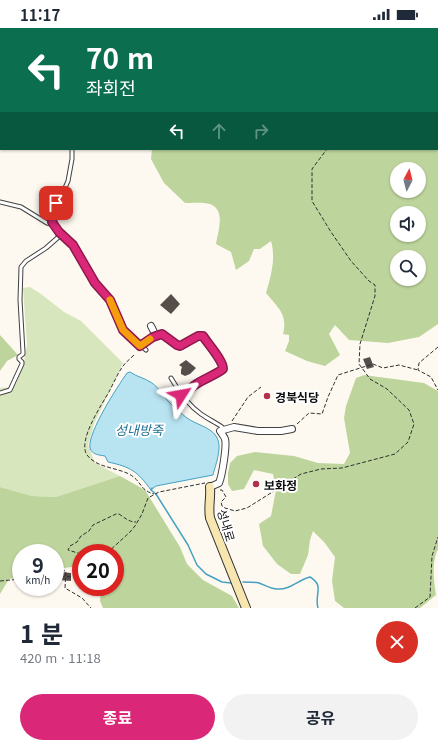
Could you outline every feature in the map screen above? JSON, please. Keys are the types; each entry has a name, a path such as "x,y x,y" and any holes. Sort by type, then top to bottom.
{"street":[{"path":"151,326 156,336"},
{"path":"140,346 162,334 180,346 198,336 203,336 223,365 223,369 191,388 184,398"},
{"path":"209,485 219,483 221,479 225,438 220,431 234,428 258,431 281,431 292,429"},
{"name":"성내로","path":"209,485 211,496 209,501 210,518 246,608"}],"lane":[{"path":"72,150 68,181 64,190 58,196 52,222 73,245 95,283 110,300 123,330 146,350"},
{"path":"0,202 21,207 47,223 54,225"},
{"path":"0,393 10,390 22,364 19,359 23,352 20,300 21,268 26,261 46,248 62,234"},
{"path":"171,378 184,398 197,411 222,428 220,431"}],"path":[{"path":"117,544 130,532 142,514 148,498 153,494 209,485 222,490 226,497 221,502 222,506 235,511 246,508 301,474 321,469 342,468 395,454 408,442 414,424 409,410 387,389 370,379 359,364 360,344 375,296 375,285 369,281 351,261 331,232 312,200 312,169 326,150"},
{"path":"418,370 419,363 438,347"},
{"path":"134,355 122,367 97,411 89,431 85,450 88,456 94,461 130,474 137,479 146,492 153,494"},
{"path":"292,429 309,413 322,414 338,375 373,364 383,368 399,365 418,370 430,377 438,390"},
{"path":"231,421 248,397 261,386"},
{"path":"74,544 81,536 89,531 93,525 119,514 131,522 137,522"},
{"path":"415,608 430,597 432,556 438,537"},
{"path":"72,545 68,550 72,551"},
{"path":"64,571 66,571 65,588 82,598 91,608"},
{"path":"0,581 12,580"}],"green space":[{"path":"152,150 438,150 438,324 419,337 388,343 349,340 335,325 329,334 340,355 325,366 307,361 285,351 289,341 289,335 283,334 283,316 278,307 266,293 273,260 271,241 260,249 254,249 249,261 236,270 231,252 216,244 220,221 218,211 215,207 207,203 185,203 164,183 151,159"},
{"path":"30,287 64,312 81,321 123,363 94,424 88,445 95,463 120,476 57,497 32,496 0,487 0,388 12,387 16,384 24,362 27,345 23,288"},
{"path":"0,335 18,355 7,361 0,371"},
{"path":"364,375 424,383 438,391 438,549 434,560 434,584 436,595 420,608 344,608 335,601 332,581 335,557 324,542 313,531 308,555 300,574 291,574 277,564 263,546 259,524 271,516 276,490 273,474 254,470 244,489 232,491 228,484 230,463 237,456 255,452 294,456 318,463 344,464 350,453 344,418 346,406 356,378"},
{"path":"120,476 145,490 180,547 187,564 203,580 232,596 239,608 103,608 100,601 100,596 124,596 124,544 72,544 72,567 64,568 64,544 12,544 12,578 9,579 0,594 0,487 32,496 56,497"}],"water":[{"name":"성내방죽","path":"130,372 152,383 170,403 187,418 210,430 216,436 219,450 213,475 156,486 151,490 142,478 133,471 108,462 105,456 92,452 90,448 90,441 98,421 117,388 127,373"}],"building":[{"path":"171,294 180,304 171,314 160,305"},
{"path":"370,357 374,367 367,369 363,359"},
{"path":"186,360 196,368 190,374 185,376 181,374 182,367 179,365"},
{"path":"64,572 71,573 71,581 64,580"}],"waterway":[{"path":"152,488 151,490 156,494 188,545 197,565 206,574 222,582 231,583"},
{"path":"243,582 259,583 272,588 282,589 310,577 314,580 318,587 318,608"}],"slow traffic":[{"path":"110,300 123,330 140,346 150,339"}],"place":[{"name":"경북식당","path":"267,396"},
{"name":"보화정","path":"256,484"}],"route":[{"path":"56,203 52,222 59,232 73,245 91,278 110,300 120,325 128,335 140,346 153,337 162,334 180,346 198,336 203,336 223,365 223,369 221,371 213,374 191,388 184,398 181,395"}]}
